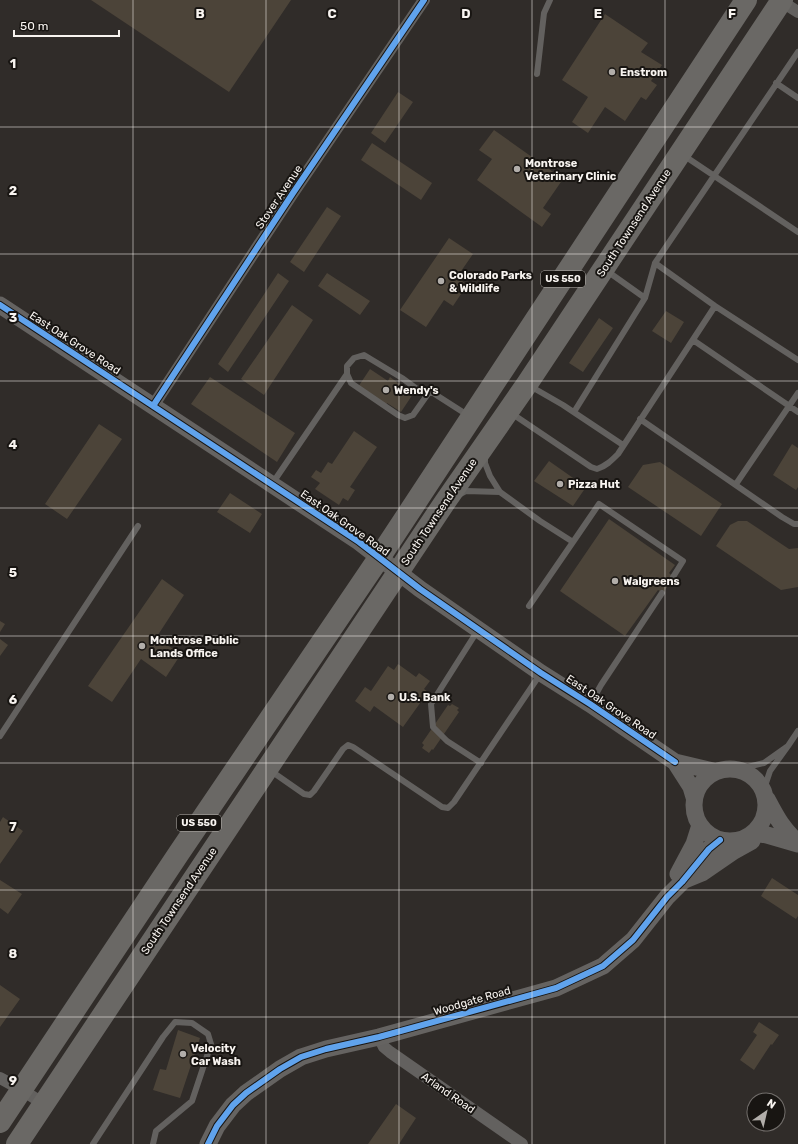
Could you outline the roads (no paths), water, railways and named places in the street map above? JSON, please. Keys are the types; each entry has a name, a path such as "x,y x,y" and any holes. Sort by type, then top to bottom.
{"highway":[{"name":"US 550","path":"0,1122 179,853 379,558 746,0"},
{"name":"South Townsend Avenue","path":"17,1144 445,502 486,445 680,154 785,3"}],"street":[{"name":"Stover Avenue","path":"153,406 293,193 424,0"},
{"name":"East Oak Grove Road","path":"1,307 355,540 478,629 675,762 713,771"},
{"name":"East Oak Grove Road","path":"675,762 691,787 694,797"},
{"path":"725,768 739,769 755,779 765,793 777,819 788,834 798,843 761,834 735,840 720,840 707,832 700,825 695,816 693,806 697,788 713,771 725,768"},
{"path":"761,834 762,825 766,815 765,793"},
{"name":"Woodgate Road","path":"667,897 694,844 700,825"},
{"name":"Woodgate Road","path":"682,882 702,873 761,834"},
{"name":"Woodgate Road","path":"208,1144 218,1126 233,1105 256,1084 280,1068 301,1057 556,988 603,966 633,940 667,897 682,882 698,860 720,840"},
{"name":"Arland Road","path":"379,1037 384,1047 390,1052 522,1144"},
{"path":"0,1078 44,1104"}],"lane":[{"path":"537,74 544,13 550,0"},
{"path":"574,412 645,298 655,263 798,52"},
{"path":"776,83 798,98"},
{"path":"680,154 798,232"},
{"path":"655,263 715,306 798,360"},
{"path":"604,269 645,298"},
{"path":"508,411 597,469 610,462 623,446 715,306"},
{"path":"693,340 798,412"},
{"path":"430,391 413,415 405,418 398,415 351,383 347,374 347,366 354,358 364,356 402,378 417,389 430,391 472,418"},
{"path":"272,484 347,374"},
{"path":"527,384 574,412 623,446"},
{"path":"736,484 798,393"},
{"path":"640,419 782,517 794,524 798,524"},
{"path":"486,445 485,463 490,476 500,492 540,521 573,542"},
{"path":"445,502 466,491 500,492"},
{"path":"530,606 599,504 683,561 673,577"},
{"path":"0,736 138,526"},
{"path":"590,704 662,593"},
{"path":"478,629 431,704 433,727 447,741 480,763"},
{"path":"268,768 304,794 310,795 343,749 348,745 442,807 448,808 454,802 542,673"},
{"path":"765,793 770,771 798,731"},
{"path":"739,769 764,763 788,746"},
{"path":"97,1143 163,1037 174,1022 192,1023 208,1034 211,1044 192,1101 156,1131 153,1144"}],"place":[{"name":"Enstrom","path":"612,72"},
{"name":"Montrose Veterinary Clinic","path":"517,169"},
{"name":"Colorado Parks & Wildlife","path":"441,281"},
{"name":"Wendy's","path":"386,390"},
{"name":"Pizza Hut","path":"560,484"},
{"name":"Walgreens","path":"615,581"},
{"name":"Montrose Public Lands Office","path":"142,646"},
{"name":"U.S. Bank","path":"391,697"},
{"name":"Velocity Car Wash","path":"183,1054"}]}
